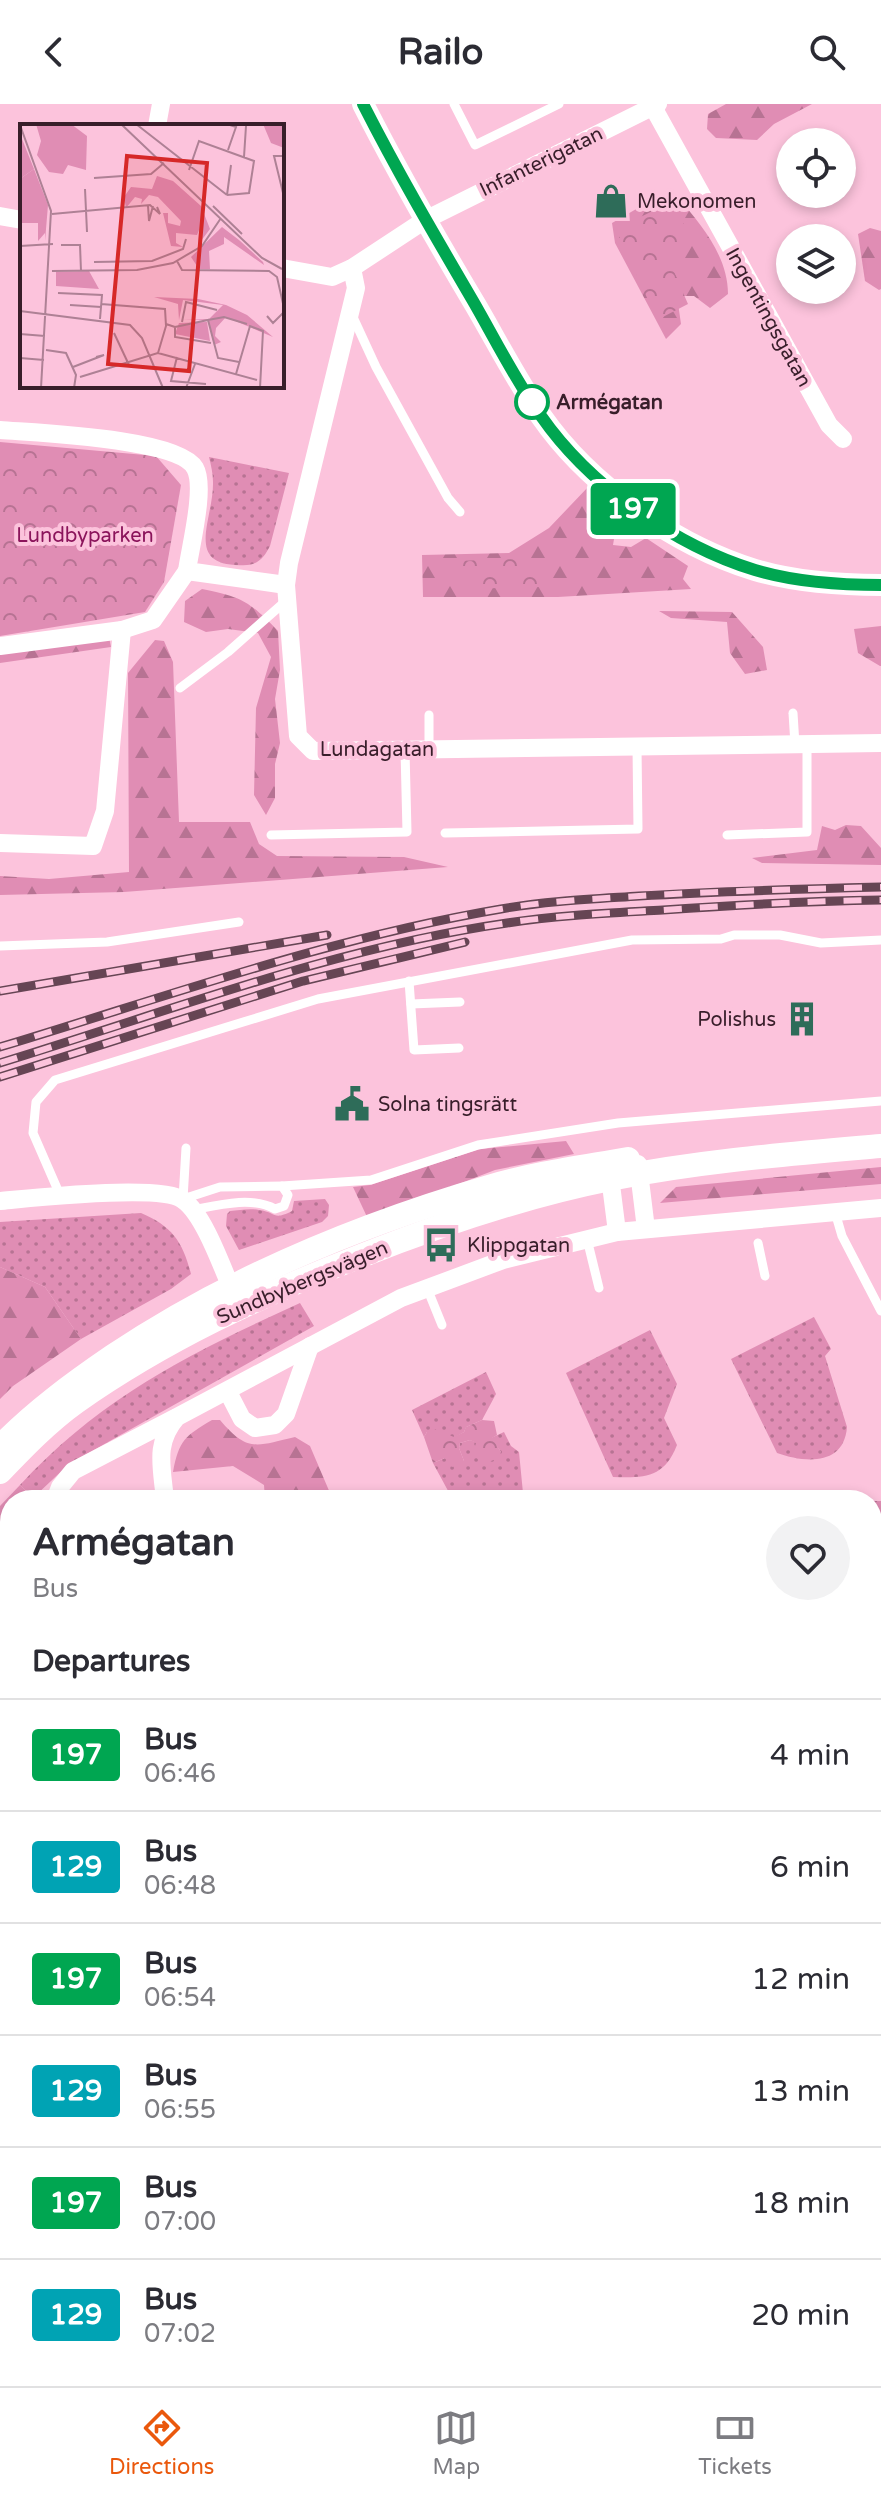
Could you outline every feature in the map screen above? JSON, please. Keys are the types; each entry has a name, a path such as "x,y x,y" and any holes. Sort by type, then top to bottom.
{"main road":[{"name":"Sundbybergsvägen","path":"0,1472 74,1403 177,1337 290,1258 492,1186 545,1173 609,1170 881,1130"},
{"name":"Sundbybergsvägen","path":"638,1165 881,1146"},
{"name":"Sundbybergsvägen","path":"0,1447 65,1388 167,1320 235,1297"}],"street":[{"path":"157,124 161,104"},
{"path":"363,104 399,176 541,417 585,467 625,504 684,539 755,570 835,585 881,585"},
{"name":"Infanterigatan","path":"425,220 656,105"},
{"name":"Ingentingsgatan","path":"656,105 829,425 843,439"},
{"path":"0,216 20,220"},
{"path":"284,268 332,277 352,268 425,220"},
{"name":"Lundagatan","path":"352,268 356,288 289,563 286,592 298,736 313,751 881,743"},
{"path":"0,430 145,445 180,455 195,468 199,488 187,571 153,620 122,630 0,646"},
{"path":"187,571 286,592"},
{"path":"0,843 93,846 105,811 122,630"},
{"path":"638,1165 646,1229"},
{"path":"609,1170 617,1232"},
{"path":"0,1201 60,1195 166,1193 188,1205 210,1241 235,1297"},
{"path":"59,1490 73,1471 228,1392 401,1298 503,1260 617,1232 881,1208"},
{"path":"228,1392 242,1419 255,1428 275,1425 286,1414 310,1346"},
{"path":"164,1490 161,1445 166,1430 177,1417"}],"lane":[{"path":"454,104 475,145 559,104"},
{"path":"350,312 376,367 448,498 460,512"},
{"path":"180,688 228,652 286,592"},
{"path":"727,835 807,832 801,744 793,713"},
{"path":"429,715 429,749"},
{"path":"445,833 638,829 637,747"},
{"path":"271,835 407,832 405,750"},
{"path":"0,946 107,942 239,922"},
{"path":"60,1195 33,1133 36,1102 55,1080 318,999 632,940 780,935 821,943 881,940"},
{"path":"409,981 414,1050 459,1048"},
{"path":"411,1004 460,1002"},
{"path":"188,1205 220,1187 371,1180 478,1145 618,1123 881,1101"},
{"path":"186,1148 188,1205"},
{"path":"188,1205 264,1202 275,1209 284,1206 288,1195 282,1186"},
{"path":"835,1212 842,1236 881,1311"},
{"path":"587,1239 599,1288"},
{"path":"758,1243 765,1276"},
{"path":"427,1288 442,1325"}],"green space":[{"path":"726,104 812,104 774,124 757,140 716,138 707,129 708,114"},
{"path":"657,197 678,198 704,230 724,267 728,294 710,308 694,296 677,296 681,324 666,339 615,243 612,223"},
{"path":"673,201 690,238 665,251 688,304 657,320 616,229"},
{"path":"870,228 881,231 879,290 865,281 858,234"},
{"name":"Lundbyparken","path":"0,442 156,456 181,485 164,582 145,612 0,636"},
{"path":"209,457 289,473 270,546 255,563 227,564 214,559 208,551 206,539 213,482"},
{"path":"589,486 623,521 616,527 613,545 631,547 646,538 688,566 683,579 691,589 558,597 423,597 422,555 509,553 549,528"},
{"path":"540,558 540,587 457,589 457,561"},
{"path":"202,589 244,602 278,631 280,670 275,699 280,743 275,764 275,798 266,815 254,795 256,708 271,657 258,633 228,629 206,632 184,622 185,601"},
{"path":"659,611 732,612 763,647 767,670 745,674 730,653 727,622 671,618"},
{"path":"881,626 880,666 858,653 854,629"},
{"path":"109,637 111,647 0,663 0,652"},
{"path":"155,640 164,641 173,662 179,822 250,822 259,844 277,856 404,857 448,867 124,892 0,895 0,876 49,879 129,872 128,673"},
{"path":"846,825 861,826 881,848 881,865 762,863 752,858 817,850 822,826 835,830"},
{"path":"566,1141 574,1154 495,1170 368,1219 353,1187 370,1185 480,1149"},
{"path":"881,1167 881,1184 660,1203 676,1187"},
{"path":"325,1199 329,1205 328,1216 322,1222 239,1250 226,1226 230,1211 256,1209 281,1215 292,1211 294,1201"},
{"path":"141,1213 175,1236 191,1274 171,1289 81,1339 45,1287 0,1267 0,1222"},
{"path":"0,1267 45,1287 81,1339 13,1386 0,1399"},
{"path":"300,1303 314,1326 69,1464 41,1490 25,1490 20,1485 83,1426 116,1401 223,1340"},
{"path":"814,1317 831,1349 825,1356 847,1427 839,1449 831,1455 799,1459 777,1453 731,1359"},
{"path":"650,1330 677,1384 664,1418 677,1445 666,1464 652,1474 613,1477 566,1373"},
{"path":"486,1372 496,1394 482,1420 466,1427 454,1438 427,1432 424,1437 412,1410"},
{"path":"212,1420 220,1420 238,1438 253,1444 295,1437 310,1446 329,1490 264,1490 264,1485 233,1466 173,1472 181,1446 195,1430"},
{"path":"482,1420 494,1421 497,1435 492,1438 501,1452 499,1458 483,1464 479,1462 474,1450 476,1443 470,1440 460,1443 464,1461 452,1467 445,1458 433,1463 424,1437 427,1432 434,1429 454,1437"},
{"path":"504,1432 511,1446 519,1452 523,1490 448,1490 433,1463 445,1458 464,1461 460,1443 470,1440 501,1452 491,1438"}],"railway":[{"path":"0,1047 311,952 437,921 501,909 639,896 881,887"},
{"path":"0,1063 251,983 442,934 526,920 585,915 881,900"},
{"path":"0,991 327,935"},
{"path":"0,1077 303,981 465,942"}],"bus line":[{"name":"197","path":"363,104 399,176 541,417 585,467 625,504 684,539 755,570 835,585 881,585"}],"place":[{"name":"Mekonomen","path":"611,201"},
{"name":"Armégatan","path":"532,402"},
{"name":"Polishus","path":"802,1019"},
{"name":"Solna tingsrätt","path":"352,1104"},
{"name":"Klippgatan","path":"441,1245"}]}
